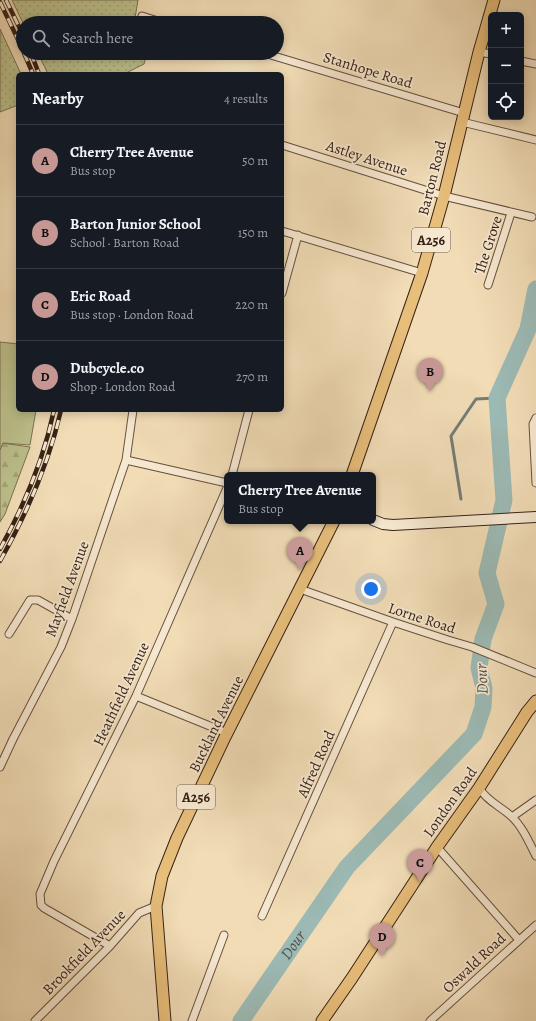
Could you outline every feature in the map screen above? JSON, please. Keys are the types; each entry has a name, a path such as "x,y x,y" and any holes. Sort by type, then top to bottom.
{"main road":[{"name":"Barton Road","path":"353,472 422,273 444,196 479,52 494,0"},
{"name":"Buckland Avenue","path":"164,1021 156,906 162,876 177,838 227,733 332,524"},
{"name":"London Road","path":"322,1021 352,978 437,847 479,788 536,700"}],"street":[{"path":"479,52 488,54"},
{"name":"Stanhope Road","path":"284,59 536,140"},
{"path":"524,62 536,64"},
{"name":"Astley Avenue","path":"284,146 444,196 532,217"},
{"name":"The Grove","path":"488,285 512,213"},
{"path":"284,232 422,273"},
{"path":"284,286 298,235"},
{"name":"Mayfield Avenue","path":"0,767 61,647 72,619 126,460 133,412"},
{"path":"233,472 249,412"},
{"path":"536,418 533,424 536,484"},
{"path":"126,460 224,482"},
{"name":"Heathfield Avenue","path":"110,946 44,908 41,905 40,894 54,861 136,696 224,495"},
{"path":"376,521 383,524 393,525 536,517"},
{"name":"Lorne Road","path":"300,589 393,622 472,647 536,673"},
{"path":"9,634 30,600 38,600 72,619"},
{"name":"Alfred Road","path":"262,916 393,622"},
{"path":"136,696 227,733"},
{"path":"479,788 487,799 512,817 536,856"},
{"path":"512,817 536,800"},
{"path":"437,847 518,940"},
{"name":"Brookfield Avenue","path":"35,1021 110,946 139,913 156,906"},
{"name":"Oswald Road","path":"430,1021 536,925"},
{"path":"192,1021 224,935"}],"green space":[{"path":"12,0 138,0 135,16 20,16"},
{"path":"0,29 20,72 16,72 16,106 0,112"},
{"path":"41,60 145,60 144,64 128,72 47,72"},
{"path":"0,342 16,344 16,412 36,412 30,445 3,443 0,450"},
{"path":"2,443 30,447 5,514 0,522 0,450"}],"waterway":[{"name":"Dour","path":"241,1021 347,867 474,734 483,707 484,688 479,668 483,639 496,604 487,573 504,500 497,398 528,329 536,289"},
{"path":"461,499 451,436 476,399 497,398"}],"railway":[{"path":"6,0 16,21"},
{"path":"0,2 16,35"},
{"path":"27,60 32,72"},
{"path":"34,60 38,72"},
{"path":"0,549 25,499 39,464 54,412"},
{"path":"0,561 28,507 36,488 50,449 60,412"}],"place":[{"name":"Barton Junior School","path":"430,391"},
{"name":"Cherry Tree Avenue","path":"300,570"},
{"name":"Eric Road","path":"420,882"},
{"name":"Dubcycle.co","path":"382,956"}]}
